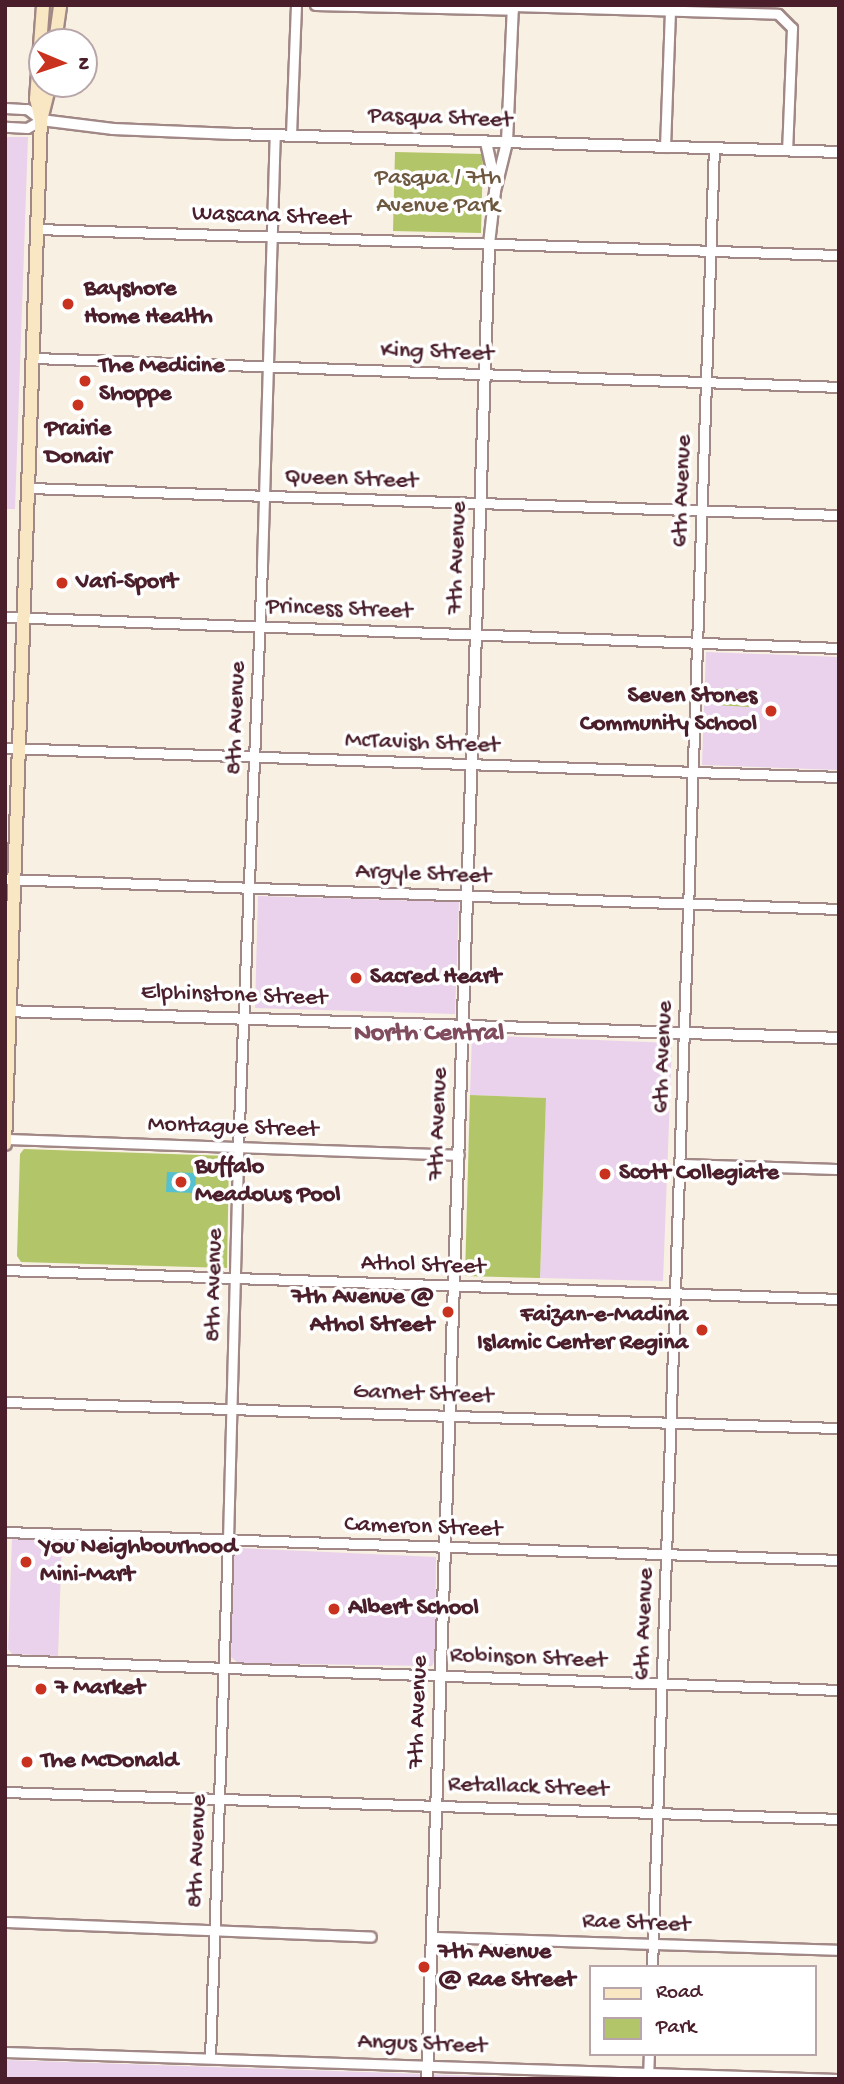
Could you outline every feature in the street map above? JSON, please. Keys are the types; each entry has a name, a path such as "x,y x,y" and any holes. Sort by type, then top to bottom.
{"main road":[{"path":"41,120 36,99 43,5"},
{"path":"57,28 60,5"},
{"path":"5,1141 10,880 20,749 41,120 46,98"}],"street":[{"path":"292,135 296,5"},
{"path":"315,5 778,14 792,28 787,150"},
{"name":"7th Avenue","path":"427,2079 489,244 496,187 507,142 513,7"},
{"path":"665,147 670,11"},
{"name":"Pasqua Street","path":"5,108 27,110 41,120 113,129 839,152"},
{"name":"Pasqua Street","path":"5,127 27,128 41,120"},
{"name":"8th Avenue","path":"210,2058 238,1148 260,627 275,135"},
{"path":"486,142 496,187"},
{"name":"6th Avenue","path":"652,1965 713,149"},
{"name":"Wascana Street","path":"37,229 839,255"},
{"name":"King Street","path":"34,358 839,387"},
{"name":"Queen Street","path":"29,488 701,513 839,515"},
{"name":"Princess Street","path":"5,617 839,648"},
{"name":"McTavish Street","path":"5,748 255,759 839,777"},
{"name":"Argyle Street","path":"10,880 839,909"},
{"name":"Elphinstone Street","path":"8,1011 839,1038"},
{"name":"Montague Street","path":"5,1141 459,1156"},
{"path":"679,1164 839,1169"},
{"name":"Athol Street","path":"5,1270 839,1299"},
{"name":"Garnet Street","path":"5,1402 839,1428"},
{"name":"Cameron Street","path":"5,1532 446,1549 839,1560"},
{"name":"Robinson Street","path":"5,1660 223,1670 839,1690"},
{"name":"Retallack Street","path":"5,1792 839,1819"},
{"path":"5,1922 371,1937"},
{"name":"Rae Street","path":"432,1937 839,1950"},
{"name":"Angus Street","path":"5,2052 428,2064 648,2076 838,2079"},
{"path":"648,2076 649,2056"}],"shaded area":[{"path":"5,137 28,137 15,509 5,509"},
{"name":"Seven Stones Community School","path":"706,652 839,657 839,770 702,765"},
{"name":"Sacred Heart","path":"258,896 459,902 455,1014 255,1008"},
{"name":"Scott Collegiate","path":"472,1035 672,1043 663,1281 540,1278 546,1098 470,1095"},
{"path":"12,1539 62,1541 58,1656 12,1654 8,1649"},
{"name":"Albert School","path":"240,1548 436,1557 435,1659 432,1666 238,1663 231,1657 234,1553"},
{"path":"5,2060 571,2079 5,2079"}],"green space":[{"name":"Pasqua / 7th Avenue Park","path":"395,152 483,154 481,233 393,231"},
{"path":"716,688 750,690 749,707 716,705"},
{"path":"470,1095 546,1098 540,1278 465,1276"},
{"path":"24,1149 229,1156 227,1268 21,1262 17,1256 20,1154"}],"water":[{"name":"Buffalo Meadows Pool","path":"167,1172 196,1173 195,1193 166,1192"}],"place":[{"name":"Bayshore Home Health","path":"68,304"},
{"name":"The Medicine Shoppe","path":"85,381"},
{"name":"Prairie Donair","path":"78,405"},
{"name":"Vari-Sport","path":"62,583"},
{"name":"Seven Stones Community School","path":"771,711"},
{"name":"Sacred Heart","path":"356,978"},
{"name":"Scott Collegiate","path":"605,1174"},
{"name":"Buffalo Meadows Pool","path":"181,1182"},
{"name":"7th Avenue @ Athol Street","path":"448,1312"},
{"name":"Faizan-e-Madina Islamic Center Regina","path":"702,1330"},
{"name":"You Neighbourhood Mini-Mart","path":"26,1562"},
{"name":"Albert School","path":"334,1609"},
{"name":"7 Market","path":"41,1689"},
{"name":"The McDonald","path":"27,1762"},
{"name":"7th Avenue @ Rae Street","path":"424,1967"}],"district":[{"name":"North Central","path":"429,1035"}]}
